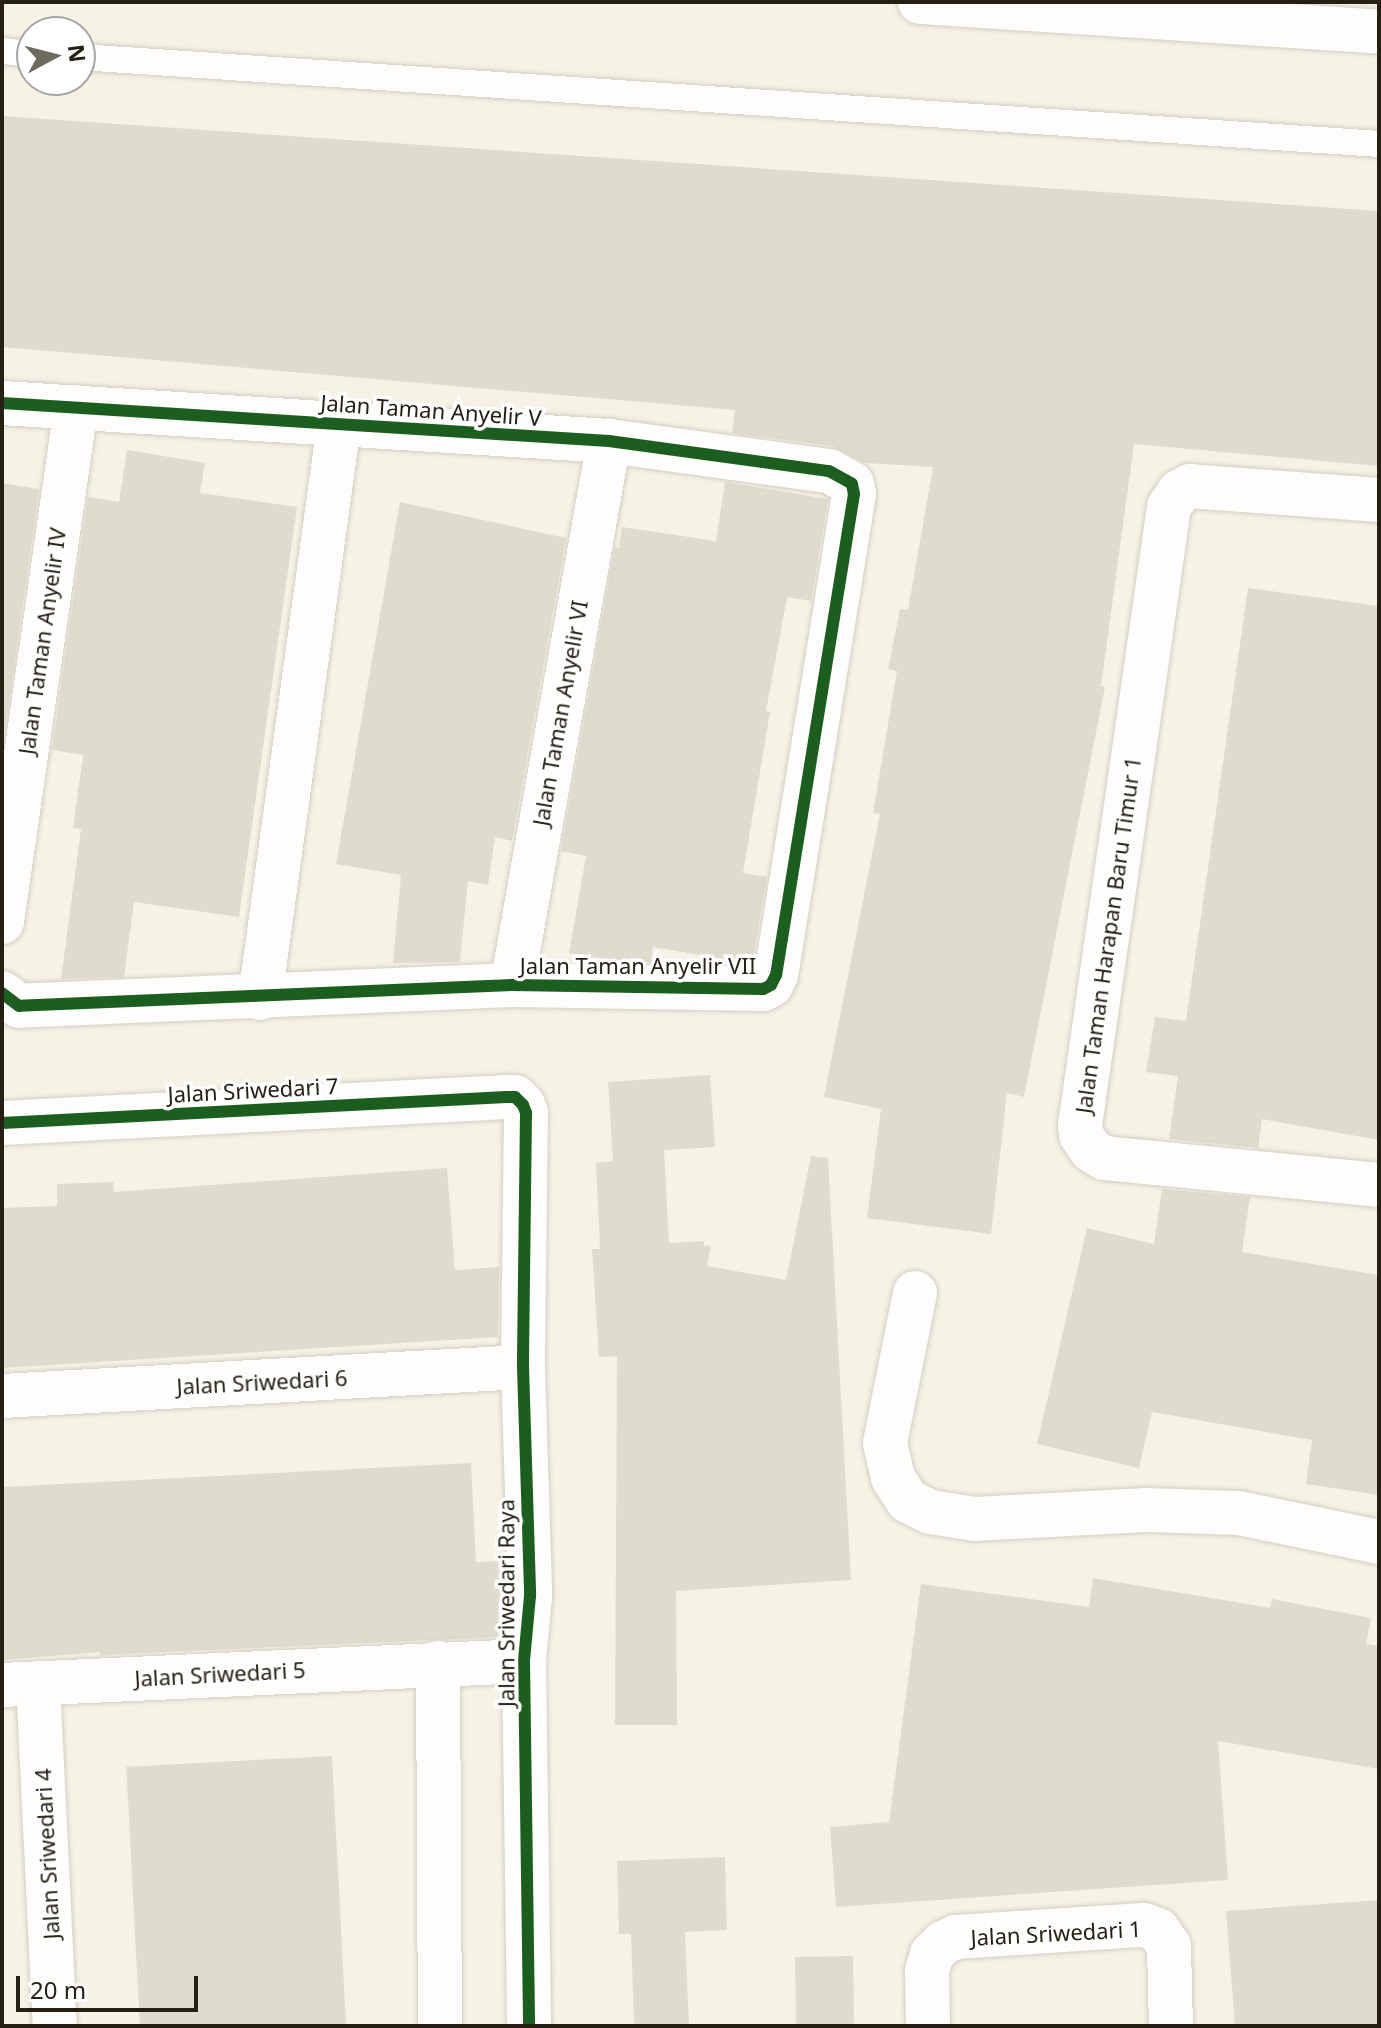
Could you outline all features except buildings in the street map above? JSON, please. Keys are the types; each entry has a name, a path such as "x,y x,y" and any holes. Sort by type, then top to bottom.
{"street":[{"path":"920,2 1379,32"},
{"name":"Jalan Taman Anyelir V","path":"2,403 609,441 829,471 852,484"},
{"name":"Jalan Taman Anyelir IV","path":"2,922 76,407"},
{"name":"Jalan Taman Anyelir V","path":"260,998 339,424"},
{"name":"Jalan Taman Anyelir VI","path":"512,985 609,441"},
{"name":"Jalan Taman Anyelir VII","path":"2,993 19,1006 512,985 763,989 771,985 776,975 852,510 852,484"},
{"name":"Jalan Taman Harapan Baru Timur 1","path":"1379,500 1190,486 1179,492 1169,507 1081,1135 1091,1150 1104,1158 1379,1185"},
{"name":"Jalan Sriwedari 7","path":"2,1123 506,1097"},
{"name":"Jalan Sriwedari Raya","path":"506,1097 519,1100 526,1113 523,1367 530,1596 524,1661 529,2026"},
{"path":"915,1293 885,1443 893,1478 908,1501 931,1512 974,1519 1146,1510 1239,1513 1379,1542"},
{"name":"Jalan Sriwedari 6","path":"2,1396 523,1367"},
{"name":"Jalan Sriwedari 5","path":"20,1684 524,1661"},
{"path":"438,1663 440,2026"},
{"name":"Jalan Sriwedari 4","path":"20,1684 55,2026"},
{"name":"Jalan Sriwedari 1","path":"928,2026 927,1971 932,1954 943,1943 956,1937 1144,1925 1158,1930 1169,1946 1171,2026"}],"lane":[{"path":"96,58 1379,144"}],"cycle path":[{"path":"2,403 609,441 829,471 852,484 854,494 776,975 771,985 763,989 512,985 19,1006 2,993"},
{"path":"2,1123 506,1097 515,1097 523,1105 526,1113 523,1367 530,1596 524,1661 529,2026"}]}
